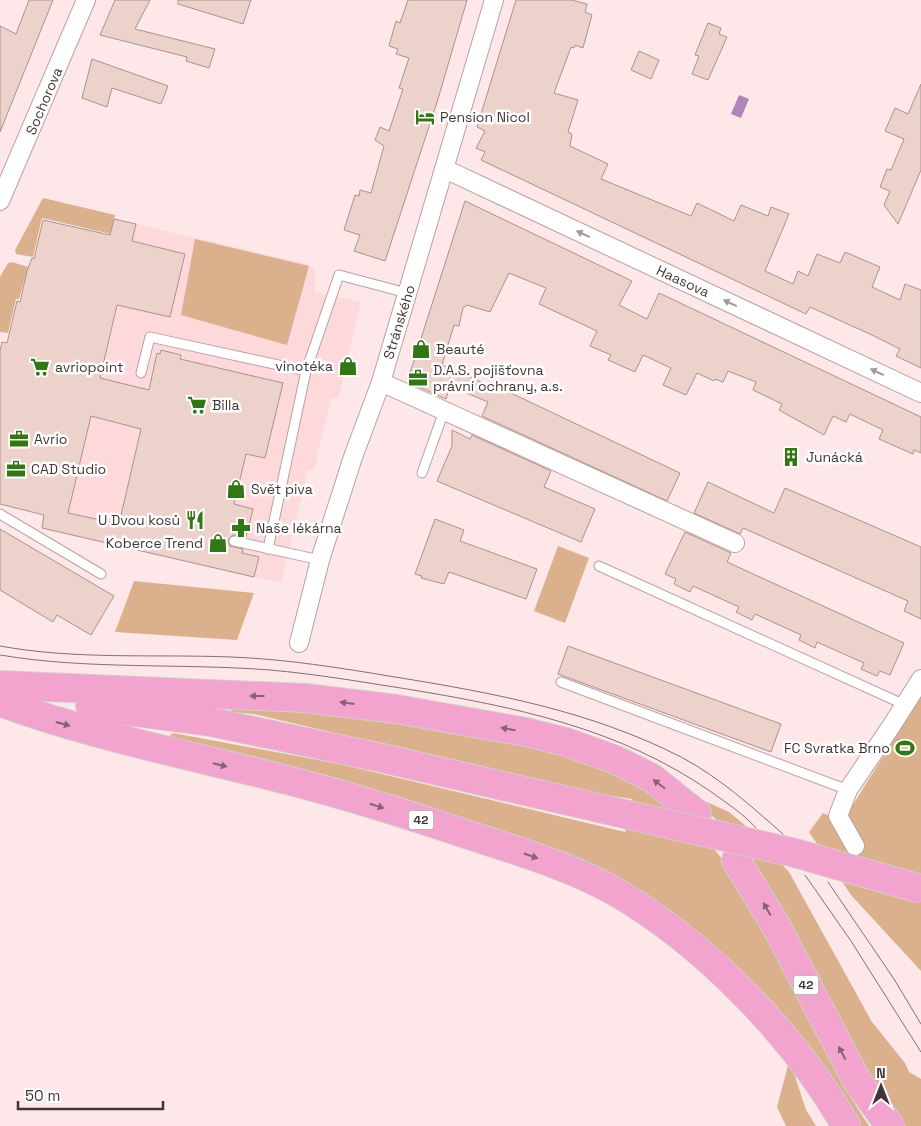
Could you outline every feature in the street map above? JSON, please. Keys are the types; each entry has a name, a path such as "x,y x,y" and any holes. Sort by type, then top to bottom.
{"highway":[{"path":"0,685 305,698 396,709 526,732 566,742 616,760 652,778 698,814"},
{"path":"0,691 211,722 382,758 840,865 921,889"},
{"name":"42","path":"0,702 46,719 175,754 318,788 564,867 626,899 686,940 740,991 802,1060 846,1126"},
{"name":"42","path":"736,860 775,924 857,1081 890,1126"}],"street":[{"name":"Sochorova","path":"0,201 86,0"},
{"name":"Stránského","path":"299,643 320,560 353,457 381,382 494,0"},
{"name":"Haasova","path":"445,169 921,393"},
{"path":"381,382 735,543"},
{"path":"856,846 838,816 848,790 921,679"}],"lane":[{"path":"268,548 306,371 339,275 407,294"},
{"path":"141,373 150,336 306,371"},
{"path":"422,473 444,411"},
{"path":"0,514 101,574"},
{"path":"234,541 320,560"},
{"path":"599,566 905,705"},
{"path":"561,682 848,790"},
{"path":"802,1060 819,1101"}],"shaded area":[{"path":"739,95 749,99 741,118 731,114"},
{"path":"43,198 115,215 111,234 42,218 33,257 16,254 15,250"},
{"path":"114,219 307,264 314,269 316,279 314,292 361,302 338,399 331,398 314,471 308,470 281,583 42,528"},
{"path":"195,239 309,266 287,345 181,315"},
{"path":"12,262 28,267 19,299 16,299 8,333 0,332 0,277 8,263"},
{"path":"558,546 589,558 565,623 534,611"},
{"path":"134,581 254,593 237,640 115,632"},
{"path":"921,696 921,971 851,895 809,832 823,813 838,820 849,811"},
{"path":"229,708 332,713 520,744 566,755 613,772 651,792 708,841 726,864 789,973 851,1098 869,1126 857,1126 646,898 167,738 173,733 340,764 625,832 632,799 606,795 605,797 254,714 232,712"},
{"path":"687,793 729,812 746,826 789,872 872,1022 905,1063 909,1072 921,1079 921,1126 898,1126 722,825"},
{"path":"788,1065 792,1067 806,1110 816,1126 786,1126 777,1107"}],"building":[{"path":"29,0 53,0 0,132 0,26 16,34"},
{"path":"115,0 150,0 135,29 215,49 209,68 186,61 187,57 100,35"},
{"path":"178,0 251,0 243,24 178,4"},
{"path":"408,0 467,0 438,99 385,261 354,251 360,235 344,230 355,195 359,196 360,190 371,193 384,146 375,140 380,127 389,131 403,89 399,88 409,58 396,54 398,49 389,46 396,21 400,23"},
{"path":"516,0 571,0 587,4 585,12 592,15 583,48 575,45 574,48 571,47 554,93 578,100 568,132 572,134 570,146 608,164 601,179 691,216 697,203 734,221 741,205 768,216 771,207 789,214 765,271 793,284 798,271 808,276 817,254 840,263 845,252 880,267 872,287 900,300 905,284 921,290 921,368 896,356 900,349 872,335 810,307 806,314 481,160 485,152 476,148 485,131 477,127"},
{"path":"708,23 721,28 719,34 727,37 708,80 692,74 699,56 695,55"},
{"path":"639,51 659,60 651,79 631,70"},
{"path":"92,59 168,86 161,104 112,88 107,107 82,98"},
{"path":"921,84 921,170 898,224 884,205 890,191 880,187 887,169 891,170 904,139 885,131 895,108 908,114"},
{"path":"465,201 632,281 619,305 647,319 659,293 921,417 921,453 914,450 913,454 879,439 883,430 850,414 846,422 833,416 824,435 779,410 782,404 753,390 756,382 728,371 723,382 715,379 714,381 697,373 686,395 663,385 671,368 643,355 635,372 608,360 611,355 590,346 597,331 539,304 546,288 509,273 490,312 467,305 463,308 459,326 454,325 442,365 495,388 496,386 680,473 667,501 482,416 488,402 450,386 446,399 412,384 409,376"},
{"path":"114,219 136,224 132,241 185,254 170,317 117,305 100,378 149,390 157,353 160,354 161,350 181,355 180,359 283,383 265,458 246,454 234,504 253,509 246,537 233,535 228,540 230,546 243,549 242,553 259,557 254,577 42,528 44,515 0,504 0,351 2,342 7,343 17,301 20,302 27,271 32,258 34,259 43,220 110,235","holes":["91,416 141,429 119,524 68,513"]},
{"path":"452,430 470,439 472,435 551,471 544,487 595,509 581,542 437,481 452,446"},
{"path":"708,482 774,513 785,488 921,547 921,619 904,611 908,601 743,528 740,534 694,513"},
{"path":"435,519 464,530 460,541 537,569 526,599 449,572 444,584 421,578 422,576 415,574"},
{"path":"0,529 114,596 91,635 57,615 53,622 0,590"},
{"path":"685,532 731,553 727,562 904,643 890,675 880,671 877,676 861,669 864,663 817,642 815,648 799,640 801,635 755,614 752,620 736,612 739,607 693,586 690,592 674,584 676,579 665,574"},
{"path":"568,646 781,724 771,752 558,674"}],"tram line":[{"path":"0,646 86,655 231,657 293,662 354,670 505,697 612,727 681,757 722,783 783,834"},
{"path":"0,655 67,663 270,670 339,678 407,689 527,713 565,723 602,736 639,751 675,769 710,791 740,813 756,828"},
{"path":"805,875 851,941 921,1052"},
{"path":"828,882 894,979 921,1024"}],"place":[{"name":"Pension Nicol","path":"425,117"},
{"name":"Beauté","path":"421,349"},
{"name":"vinotéka","path":"348,366"},
{"name":"avriopoint","path":"40,367"},
{"name":"D.A.S. pojišťovna právní ochrany, a.s.","path":"418,378"},
{"name":"Billa","path":"197,405"},
{"name":"Avrio","path":"19,439"},
{"name":"Junácká","path":"791,457"},
{"name":"CAD Studio","path":"16,469"},
{"name":"Svět piva","path":"236,489"},
{"name":"U Dvou kosů","path":"195,520"},
{"name":"Naše lékárna","path":"241,528"},
{"name":"Koberce Trend","path":"218,543"},
{"name":"FC Svratka Brno","path":"905,748"}]}
